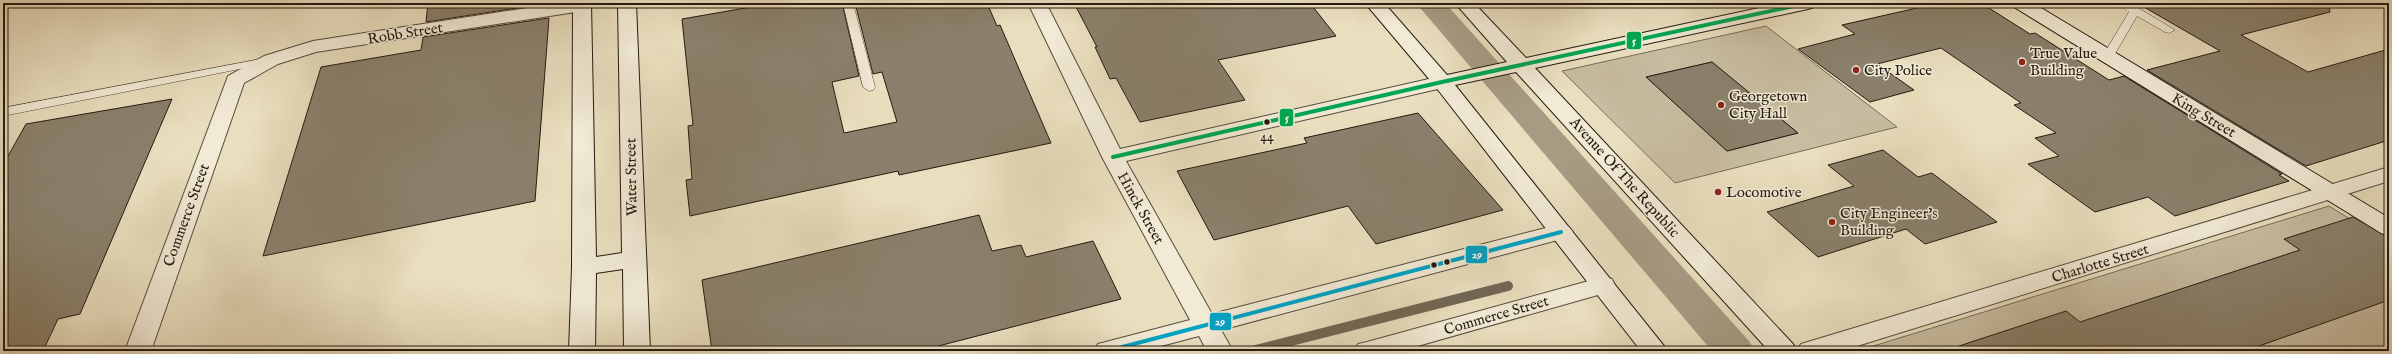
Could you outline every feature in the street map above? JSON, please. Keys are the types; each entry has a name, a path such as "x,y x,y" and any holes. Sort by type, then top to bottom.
{"street":[{"name":"Water Street","path":"627,3 633,259 637,351"},
{"name":"Hinck Street","path":"1037,3 1113,157 1220,351"},
{"path":"1374,3 1450,80 1561,232 1655,351"},
{"name":"Avenue Of The Republic","path":"1464,3 1514,68 1784,351"},
{"path":"1113,157 1450,80 1514,68 1808,3"},
{"name":"King Street","path":"2020,3 2389,228"},
{"path":"582,351 586,4"},
{"name":"Robb Street","path":"234,80 271,60 313,47 586,4"},
{"name":"Commerce Street","path":"138,351 234,80"},
{"name":"Charlotte Street","path":"1810,351 2389,174"},
{"path":"1106,351 1561,232"},
{"path":"584,267 633,259"},
{"name":"Commerce Street","path":"1367,351 1603,285"}],"lane":[{"path":"848,3 869,87"},
{"path":"2122,3 2169,30"},
{"path":"2108,56 2135,11"},
{"path":"3,112 271,60"}],"shaded area":[{"path":"1766,26 1897,127 1675,183 1562,71","holes":["1712,62 1798,133 1727,151 1646,77"]},
{"path":"2329,206 2389,243 2389,351 1857,351"}],"building":[{"path":"428,3 549,3 426,22"},
{"path":"774,3 842,3 859,76 832,82 844,133 897,122 882,72 873,74 855,3 987,3 997,26 1000,25 1051,143 899,175 898,171 690,216 686,180 692,179 688,126 693,125 682,19"},
{"path":"1074,3 1310,3 1336,36 1218,60 1245,100 1140,122 1116,78 1110,79 1095,47 1097,47"},
{"path":"1939,3 1981,3 2030,34 2035,33 2109,80 2124,76 2282,174 2279,175 2289,181 2175,216 2148,197 2095,212 2028,164 2059,156 2035,138 2056,133 2014,105 2021,103 1941,48 1877,64 1914,90 1870,102 1798,49 1855,34 1842,25"},
{"path":"2137,3 2329,3 2330,12 2241,35 2308,72 2389,49 2389,140 2306,166 2147,70 2220,51"},
{"path":"549,18 535,201 263,256 321,67 421,50 423,37"},
{"name":"Georgetown City Hall","path":"1712,62 1798,133 1727,151 1646,77"},
{"path":"172,99 80,314 58,319 43,351 3,351 3,165 26,124"},
{"path":"1418,113 1503,210 1376,244 1348,206 1214,240 1177,171 1307,143 1304,138"},
{"path":"1883,150 1918,177 1932,173 1997,222 1925,244 1906,229 1818,257 1767,212 1854,186 1828,165"},
{"path":"979,215 992,251 1021,245 1026,257 1093,241 1121,299 919,351 712,351 702,280"},
{"path":"2353,217 2389,237 2389,300 2245,351 1960,351 1959,346 2066,311 2080,322 2300,250 2284,239"}],"waterway":[{"path":"1430,3 1735,351"},
{"path":"1252,351 1508,286"}],"transit line":[{"name":"5","path":"1113,157 1442,82 1808,3"},
{"name":"29","path":"1107,351 1561,232"}],"place":[{"name":"True Value Building","path":"2022,62"},
{"name":"City Police","path":"1856,70"},
{"name":"Georgetown City Hall","path":"1721,105"},
{"name":"44","path":"1267,122"},
{"name":"Locomotive","path":"1718,192"},
{"name":"City Engineer's Building","path":"1832,222"}]}
